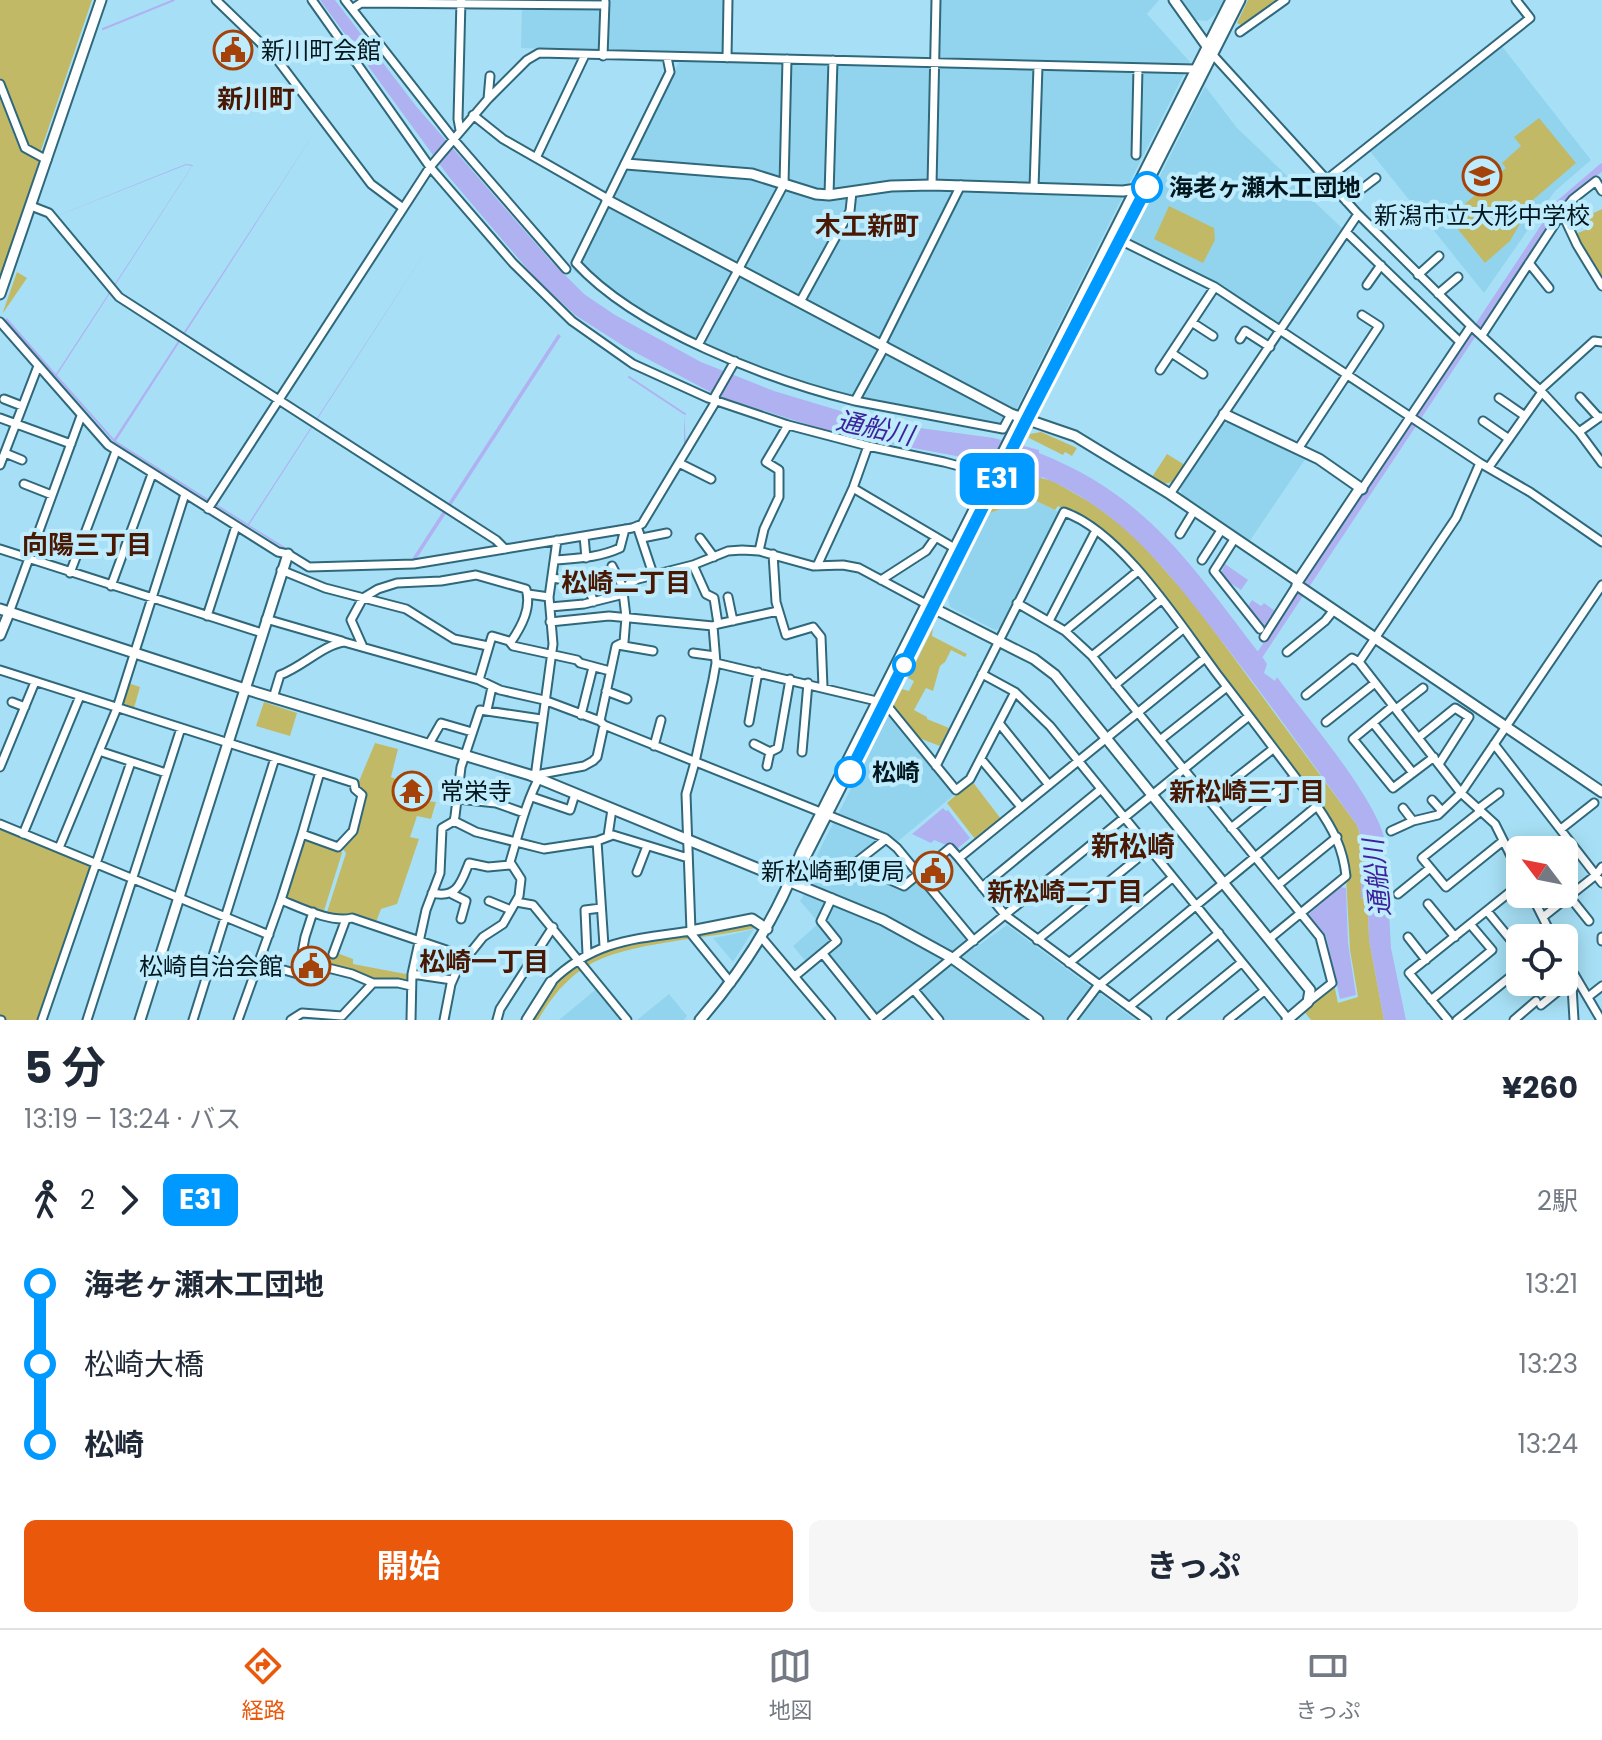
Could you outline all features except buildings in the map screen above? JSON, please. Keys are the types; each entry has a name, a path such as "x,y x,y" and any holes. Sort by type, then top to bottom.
{"street":[{"path":"0,294 101,0"},
{"path":"216,0 276,58 371,184 403,208"},
{"path":"312,0 430,167 513,263 572,321 633,364 788,425 995,474"},
{"path":"345,0 453,138 566,269"},
{"path":"727,58 728,0"},
{"path":"932,185 936,0"},
{"path":"1174,0 1213,55 1326,180 1418,275 1541,391 1579,432 1602,463"},
{"path":"700,1020 731,983 764,934 801,853 825,814 882,702 1231,0"},
{"path":"1019,422 1120,240 1240,0"},
{"path":"1240,32 1285,0"},
{"path":"1326,180 1530,18 1516,0"},
{"path":"352,9 361,3 605,2 603,56"},
{"path":"460,130 461,3"},
{"path":"208,509 430,167 488,99 527,60 539,53 1195,69"},
{"path":"536,158 585,55"},
{"path":"667,57 670,72 576,263 635,309 733,364 855,401 1003,429 1019,422 1035,421 1075,436 1222,529 1333,611 1602,792"},
{"path":"698,345 784,184 787,59"},
{"path":"829,195 833,60"},
{"path":"1034,188 1038,66"},
{"path":"1136,155 1138,68"},
{"path":"488,99 490,76"},
{"path":"0,84 25,148 47,160"},
{"path":"473,115 503,139 607,200 1019,422"},
{"path":"626,164 752,174 829,195 891,186 932,185 1137,189"},
{"path":"1346,201 1376,178"},
{"path":"1264,637 1361,488 1411,417 1529,263 1561,214 1573,199 1596,181 1602,191"},
{"path":"855,401 961,185"},
{"path":"800,302 850,211 852,192"},
{"path":"31,206 49,213 119,297 502,546"},
{"path":"1550,210 1561,214 1602,286"},
{"path":"1170,494 1358,214"},
{"path":"1346,232 1458,340"},
{"path":"1120,240 1215,287 1602,542"},
{"path":"1418,275 1439,256"},
{"path":"1529,263 1549,288"},
{"path":"1367,285 1381,265"},
{"path":"1438,294 1458,277"},
{"path":"1160,370 1215,287"},
{"path":"1298,449 1379,326 1362,315"},
{"path":"0,322 81,416 116,451 278,552 316,568 414,564 502,546 584,536 642,524 716,399 733,364"},
{"path":"1193,323 1213,336"},
{"path":"1240,339 1245,331 1270,347"},
{"path":"1489,467 1541,391 1594,341 1602,342"},
{"path":"1173,354 1203,374"},
{"path":"0,465 38,366"},
{"path":"1579,432 1601,417 1580,397"},
{"path":"1499,398 1525,416"},
{"path":"4,399 22,406"},
{"path":"1224,414 1319,459 1361,488"},
{"path":"0,635 4,611 28,559 81,416"},
{"path":"0,418 71,444"},
{"path":"1483,421 1509,439"},
{"path":"759,551 764,529 779,497 779,470 766,462 788,425"},
{"path":"817,566 853,488 868,446"},
{"path":"70,573 116,451"},
{"path":"5,453 22,460"},
{"path":"679,463 711,479"},
{"path":"1359,662 1456,518 1480,463"},
{"path":"111,586 152,474"},
{"path":"930,606 995,474"},
{"path":"24,484 52,495"},
{"path":"853,488 956,549"},
{"path":"59,848 117,708 185,494"},
{"path":"1180,534 1194,511"},
{"path":"936,766 1064,512 1080,518 1138,571 1317,806 1337,837 1346,876 1269,939"},
{"path":"207,616 236,526"},
{"path":"637,526 653,574"},
{"path":"555,560 595,558 620,548 625,529"},
{"path":"1202,560 1222,529"},
{"path":"1049,621 1096,530"},
{"path":"642,538 667,533"},
{"path":"584,536 586,558"},
{"path":"881,580 926,551 936,537"},
{"path":"700,538 714,557"},
{"path":"1235,538 1214,571 1260,629"},
{"path":"444,1020 452,980 483,937 503,924 516,902 521,879 511,865 524,813 537,778 541,719 552,656 549,597 557,540"},
{"path":"0,549 262,633"},
{"path":"550,607 594,602 623,590 638,579 693,565 728,551 759,551 817,566 850,565 999,640 1034,659 1055,675 1310,990 1308,1002"},
{"path":"140,1020 288,554"},
{"path":"773,554 773,580 786,635 813,627 821,637 823,687"},
{"path":"693,565 706,594 714,598 715,660 686,794 690,931 731,983"},
{"path":"537,778 541,774 584,766 597,757 610,671 616,646 624,642 626,617 623,590 612,566"},
{"path":"281,570 314,584 406,609 454,639 488,646"},
{"path":"1065,631 1138,571"},
{"path":"363,647 351,620 363,598 397,583 441,581 476,575 524,587 528,594 527,612 511,642"},
{"path":"552,578 586,583 594,602"},
{"path":"1391,831 1442,811 1461,793 1602,585"},
{"path":"528,594 549,597"},
{"path":"1239,604 1245,595"},
{"path":"728,597 733,621"},
{"path":"1092,656 1161,600"},
{"path":"982,674 1015,692 1050,726 1288,1020 1332,983 1320,937 1092,656 1065,631 1017,603"},
{"path":"4,611 273,698 537,778 883,920 952,958 1038,1020"},
{"path":"550,622 626,617 715,625 778,611"},
{"path":"1287,652 1333,611"},
{"path":"266,619 544,700 886,839 974,941"},
{"path":"1115,685 1183,629"},
{"path":"479,680 492,636 511,642 513,646 577,660 610,671"},
{"path":"273,698 280,675 300,667 336,643 344,642"},
{"path":"618,645 653,651"},
{"path":"693,653 882,702 956,790 970,779 1015,692"},
{"path":"959,858 1205,658"},
{"path":"1306,695 1352,658 1359,662 1461,793 1495,824 1506,847"},
{"path":"581,715 593,667"},
{"path":"0,670 354,783 355,789 362,795 353,831 338,847 302,834"},
{"path":"749,722 758,672"},
{"path":"770,752 778,748 790,679"},
{"path":"0,767 35,682"},
{"path":"802,752 808,683"},
{"path":"1326,722 1375,683"},
{"path":"487,710 492,687"},
{"path":"1160,740 1227,687"},
{"path":"1418,738 1455,708 1469,717 1436,760 1393,788 1353,739 1423,688"},
{"path":"606,691 627,699"},
{"path":"23,834 80,696"},
{"path":"12,702 25,707"},
{"path":"411,1020 412,974 440,873 442,828 454,821 465,754 480,710 541,719"},
{"path":"823,954 876,1020 1249,716"},
{"path":"654,746 661,720"},
{"path":"429,744 441,723 472,732"},
{"path":"999,723 1049,785"},
{"path":"1373,723 1413,773"},
{"path":"87,1020 181,728"},
{"path":"754,744 770,752"},
{"path":"1494,744 1602,883"},
{"path":"1208,800 1273,749"},
{"path":"99,751 166,773"},
{"path":"767,766 770,752"},
{"path":"193,1020 275,758"},
{"path":"981,759 1021,807"},
{"path":"42,1020 131,762"},
{"path":"238,1020 281,900 320,772"},
{"path":"1231,828 1295,777"},
{"path":"982,887 1100,790"},
{"path":"1499,793 1422,858 1446,887 1503,841"},
{"path":"532,797 570,810 575,794"},
{"path":"458,799 496,803 524,813"},
{"path":"1432,800 1442,811"},
{"path":"1561,829 1594,803"},
{"path":"1072,1020 1098,985 1317,806"},
{"path":"1403,808 1413,821"},
{"path":"608,836 612,809"},
{"path":"454,821 476,832 544,849 618,835 688,858"},
{"path":"0,824 269,935"},
{"path":"1278,885 1337,837"},
{"path":"886,839 854,864 904,886 950,848 1005,915 1147,1020"},
{"path":"597,841 604,946"},
{"path":"637,872 647,846"},
{"path":"1037,940 1149,849"},
{"path":"452,894 460,888 469,863 488,867 511,865"},
{"path":"1578,889 1602,867"},
{"path":"1398,894 1430,868"},
{"path":"1069,963 1172,878"},
{"path":"432,893 452,894 466,901 461,919"},
{"path":"1448,1020 1409,973 1506,895"},
{"path":"795,976 837,941 821,921 832,898"},
{"path":"281,900 313,912 346,919 350,917 467,957"},
{"path":"489,901 511,910"},
{"path":"516,902 533,905 627,1020"},
{"path":"1428,904 1455,937"},
{"path":"1578,907 1589,921"},
{"path":"587,954 585,910 601,908"},
{"path":"1538,908 1546,924"},
{"path":"1543,917 1554,908"},
{"path":"1487,911 1506,934"},
{"path":"259,963 298,974 313,912"},
{"path":"333,954 346,919"},
{"path":"527,1020 551,982 578,960 604,946 752,919 831,1020"},
{"path":"1431,1000 1492,950 1470,924"},
{"path":"497,1020 500,1009 553,927"},
{"path":"1129,1007 1219,933"},
{"path":"1408,937 1426,960"},
{"path":"1171,1020 1241,963"},
{"path":"324,967 373,983 411,986"},
{"path":"412,974 452,980"},
{"path":"1457,1020 1506,980"},
{"path":"1578,981 1601,1020"},
{"path":"291,1020 302,1013 342,1016 373,983"},
{"path":"1588,997 1602,986"},
{"path":"914,990 939,1020"},
{"path":"1228,1020 1264,991"},
{"path":"1514,1020 1549,996"},
{"path":"1573,996 1574,1020"}],"shaded area":[{"path":"0,0 92,0 40,153 28,147 0,77"},
{"path":"522,0 724,0 723,56 521,48"},
{"path":"940,0 1159,0 1147,14 1190,62 1004,434 859,407 789,388 701,351 634,314 574,271 680,60 939,66"},
{"path":"1182,0 1224,0 1217,13 1207,21 1196,20"},
{"path":"1248,0 1278,0 1241,25 1237,23"},
{"name":"新潟市立大形中学校","path":"1501,45 1591,160 1555,191 1484,293 1369,150"},
{"path":"1205,86 1237,128 1344,230 1281,328 1214,283 1128,240"},
{"path":"0,99 20,150 39,161 0,277"},
{"path":"1539,118 1576,163 1534,199 1510,241 1485,263 1449,218 1506,168 1502,163 1521,146 1514,137"},
{"path":"1169,206 1214,228 1215,240 1203,263 1154,239"},
{"path":"1602,209 1601,276 1575,234 1588,229 1585,217"},
{"path":"17,272 27,278 3,313 3,312"},
{"path":"1234,421 1306,458 1249,542 1182,497 1180,487 1223,424"},
{"path":"1041,432 1077,448 1072,456 1065,452 1063,455 1029,438 1030,434"},
{"path":"1167,454 1185,465 1173,482 1163,484 1152,477"},
{"path":"1013,471 1053,481 1093,504 1133,534 1192,601 1357,825 1365,862 1361,898 1368,899 1369,939 1384,1020 1311,1020 1303,1010 1334,984 1338,1003 1358,997 1350,950 1346,876 1333,830 1249,716 1120,551 1080,517 1058,506 1055,510 1030,498 990,513"},
{"path":"1030,498 1059,512 1000,628 995,630 950,607 948,597 990,513"},
{"path":"933,628 932,636 967,654 965,657 951,650 940,666 933,691 926,688 914,710 949,728 940,746 916,737 892,708 902,689 909,691 914,681 908,678"},
{"path":"128,683 140,687 134,708 122,703"},
{"path":"264,702 297,713 290,736 256,726"},
{"path":"890,716 955,794 897,842 838,814"},
{"path":"375,743 398,749 391,777 400,781 397,798 436,802 431,819 417,816 410,837 419,839 397,904 381,909 376,922 351,914 347,917 327,912 346,853 342,848 345,842 353,839 366,792 357,786"},
{"path":"972,781 1001,819 975,839 947,803"},
{"path":"834,821 878,838 847,866 903,889 917,880 975,948 1007,925 1136,1020 942,1020 914,986 877,1015 823,951 807,963 793,946 819,923 800,901 813,880 809,871"},
{"path":"0,824 95,864 42,1020 0,1020"},
{"path":"302,834 338,847 342,853 323,914 281,900"},
{"path":"751,923 757,926 645,946 603,958 565,983 538,1020 528,1020 552,984 596,954 646,940"},
{"path":"754,929 733,962 713,938 734,934"},
{"path":"337,953 353,959 353,964 411,975 410,984 355,981 349,977 322,973 324,954 335,957"},
{"path":"595,990 620,1020 559,1020"},
{"path":"669,994 687,1016 684,1020 637,1020"}],"water":[{"name":"通船川","path":"320,0 335,0 416,106 551,261 584,294 615,315 701,362 774,391 844,412 913,427 994,438 1039,450 1039,453 1111,491 1140,513 1214,594 1267,664 1264,673 1275,681 1277,677 1369,803 1385,841 1391,948 1406,1020 1384,1020 1369,939 1368,899 1361,898 1361,874 1367,873 1363,842 1357,825 1260,692 1146,549 1098,508 1042,477 1040,479 978,460 837,434 718,396 625,347 575,315 535,278 449,177"},
{"path":"263,57 57,375 114,439 318,127 116,441 248,524 433,240 249,525 311,563 412,559 558,334 561,336 417,558 640,521 684,445 684,414 686,445 640,522 411,561 310,565 114,442 5,320 7,318 56,374 192,166 186,165 34,225 186,164 193,165"},
{"path":"1225,564 1248,580 1241,590 1221,573"},
{"path":"1252,600 1261,606 1264,603 1275,611 1265,627 1262,628 1247,608"},
{"path":"943,808 970,838 957,849 951,842 946,845 934,840 931,843 912,834"},
{"path":"1340,887 1346,888 1348,943 1356,995 1340,999 1326,936 1308,915"}],"waterway":[{"path":"103,29 174,0"},
{"path":"1255,662 1560,203 1602,167"},
{"path":"629,377 685,414"}],"bus line":[{"name":"E31","path":"850,772 1147,187"}],"place":[{"name":"新川町会館","path":"233,50"},
{"name":"新潟市立大形中学校","path":"1482,176"},
{"name":"海老ヶ瀬木工団地","path":"1147,187"},
{"name":"松崎","path":"850,772"},
{"name":"常栄寺","path":"412,791"},
{"name":"新松崎郵便局","path":"933,871"},
{"name":"松崎自治会館","path":"311,966"}],"district":[{"name":"新川町","path":"256,99"},
{"name":"木工新町","path":"867,226"},
{"name":"向陽三丁目","path":"87,545"},
{"name":"松崎二丁目","path":"626,583"},
{"name":"新松崎三丁目","path":"1247,792"},
{"name":"新松崎","path":"1133,846"},
{"name":"新松崎二丁目","path":"1065,892"},
{"name":"松崎一丁目","path":"484,962"}]}
